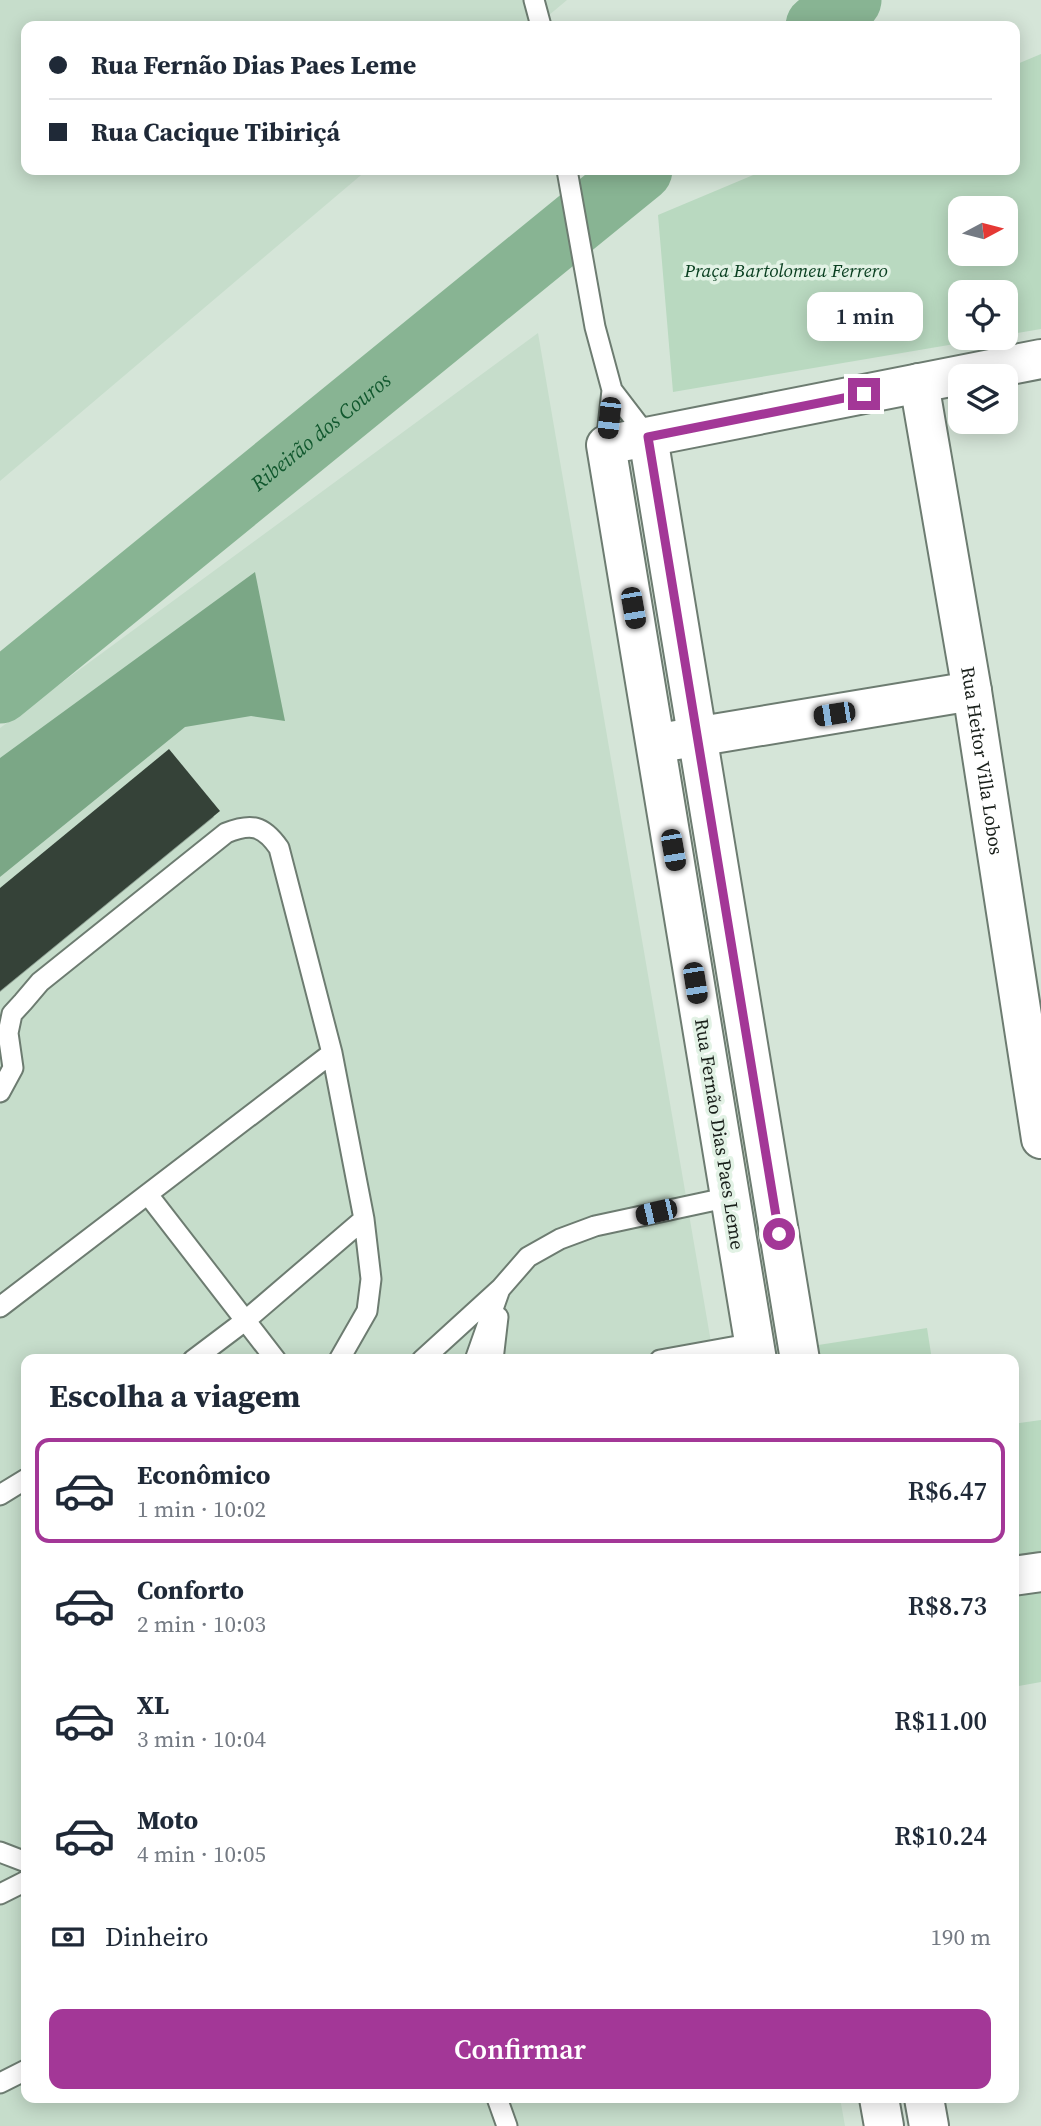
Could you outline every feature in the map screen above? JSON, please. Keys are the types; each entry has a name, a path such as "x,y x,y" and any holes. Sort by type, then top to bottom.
{"street":[{"path":"606,445 1041,359"},
{"name":"Rua Heitor Villa Lobos","path":"919,383 972,691 1041,1139"},
{"name":"Rua Fernão Dias Paes Leme","path":"648,437 799,1354"},
{"name":"Rua Fernão Dias Paes Leme","path":"606,445 756,1351"},
{"path":"655,743 972,691"},
{"path":"737,1240 779,1234"},
{"path":"1019,1575 1041,1572"},
{"path":"880,2103 884,2126"},
{"path":"926,2103 929,2126"}],"lane":[{"path":"534,0 540,21"},
{"name":"Rua Fernão Dias Paes Leme","path":"569,175 595,327 612,390 606,445"},
{"name":"Rua Fernão Dias Paes Leme","path":"612,390 648,437"},
{"path":"0,1092 13,1068 8,1033 12,1014 40,982 226,833 246,825 269,833 279,848 332,1053 363,1219 371,1279 366,1311 342,1354"},
{"path":"0,1307 149,1196 332,1053"},
{"path":"149,1196 272,1354"},
{"path":"429,1354 501,1288 528,1257 560,1239 595,1226 730,1196"},
{"path":"201,1354 246,1320 363,1219"},
{"path":"477,1354 501,1288"},
{"path":"494,1354 501,1288"},
{"path":"724,1354 756,1351"},
{"path":"0,1495 21,1482"},
{"path":"0,1852 21,1860"},
{"path":"0,1894 21,1884"},
{"path":"0,2083 21,2072"},
{"path":"499,2103 507,2126"}],"shaded area":[{"path":"0,0 567,0 542,21 21,21 21,175 361,175 0,481"},
{"path":"538,333 713,1354 21,1354 21,2103 841,2103 845,2126 0,2126 0,728"}],"green space":[{"name":"Praça Bartolomeu Ferrero","path":"1041,54 1041,329 1018,333 1018,280 948,280 948,345 673,392 658,215 753,175 1020,175 1020,63"},
{"path":"255,572 285,721 251,716 185,727 0,877 0,758"},
{"path":"927,1328 931,1354 814,1354 812,1346"},
{"path":"1041,1420 1041,1682 1019,1686 1019,1423"}],"building":[{"path":"169,749 220,811 0,991 0,888"}],"waterway":[{"name":"Ribeirão dos Couros","path":"823,21 850,0"},
{"name":"Ribeirão dos Couros","path":"0,692 635,175"}],"route":[{"path":"779,1234 648,437 864,394"}]}
